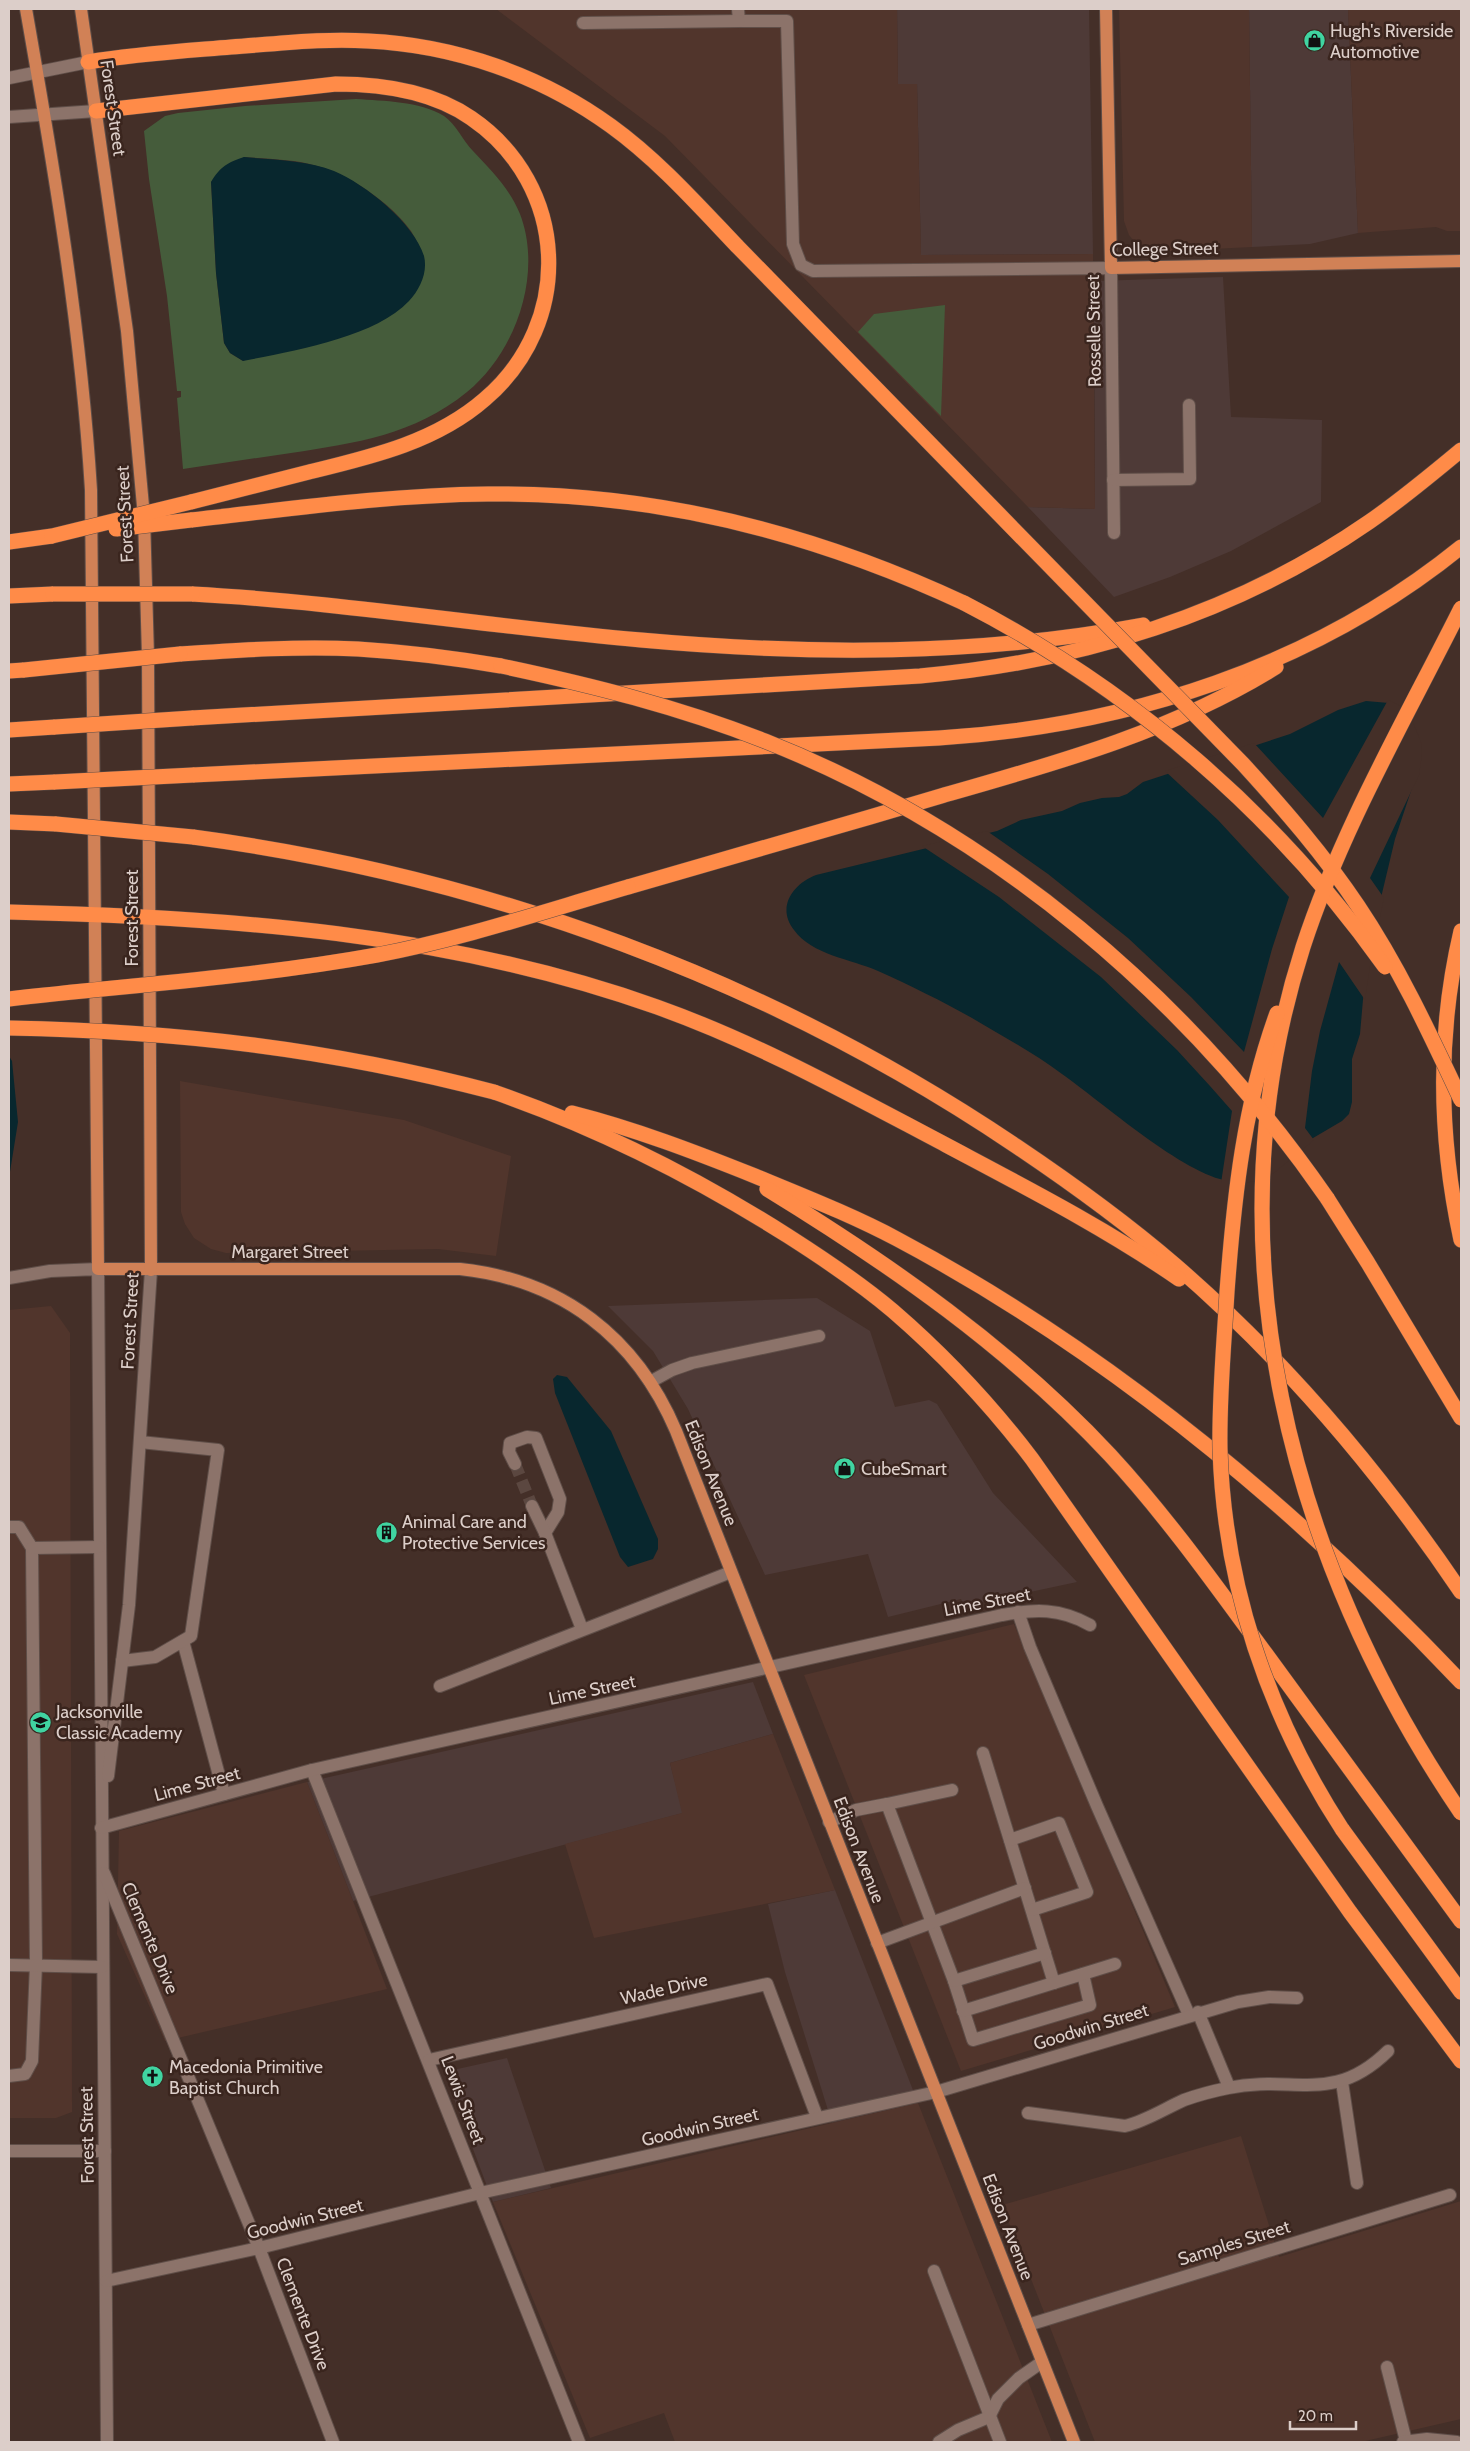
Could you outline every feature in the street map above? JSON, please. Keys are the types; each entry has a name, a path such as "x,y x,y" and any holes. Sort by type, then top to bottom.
{"highway":[{"path":"88,62 134,55 298,42 351,40 414,45 470,58 527,78 578,104 611,126 663,170 1236,757 1290,816 1336,875 1378,939 1415,1004 1461,1100"},
{"path":"52,536 383,453 435,432 476,407 506,379 523,354 537,328 549,276 546,226 531,184 515,159 500,142 477,122 454,108 406,91 372,85 336,84 96,111"},
{"path":"9,730 959,673 1026,663 1074,653 1128,638 1205,610 1266,583 1336,544 1395,504 1461,450"},
{"path":"9,542 372,500 447,495 527,494 604,499 679,510 797,538 902,575 964,603 1048,650 1116,695 1185,749 1265,823 1296,855 1368,943 1411,1008 1461,1100"},
{"path":"9,999 272,971 378,955 482,930 1063,761 1174,721 1234,691 1352,621 1410,584 1461,547"},
{"path":"9,596 53,594 192,594 317,602 640,640 844,650 948,649 1015,644 1128,627 1205,610"},
{"path":"1461,608 1346,839 1319,902 1264,1053 1248,1113 1238,1168 1232,1222 1221,1382 1220,1450 1230,1549 1248,1630 1288,1734 1314,1784 1342,1829 1461,1992"},
{"path":"9,784 939,738 1019,731 1102,717 1181,695 1283,656 1352,621"},
{"path":"16,671 140,657 256,649 325,648 392,652 501,666 601,689 686,712 766,741 839,774 911,812 1014,878 1080,929 1141,981 1227,1069 1274,1125 1327,1198 1368,1262 1461,1418"},
{"path":"9,822 56,824 193,837 342,861 473,894 612,939 702,975 771,1006 919,1084 1036,1160 1111,1214 1175,1264 1251,1336 1352,1445 1405,1511 1461,1592"},
{"path":"9,912 150,916 329,933 440,950 621,995 697,1022 785,1061 1063,1207 1189,1286 1251,1336"},
{"path":"1461,932 1447,1014 1443,1090 1450,1174 1461,1240"},
{"path":"1303,949 1287,1006 1275,1065 1269,1103 1263,1182 1264,1261 1271,1341 1278,1380 1306,1496 1346,1607 1399,1714 1461,1813"},
{"path":"9,1028 146,1033 264,1045 370,1063 494,1092 612,1123 718,1161 827,1206 898,1239 1001,1298 1105,1368 1219,1455 1275,1501 1385,1604 1461,1682"},
{"path":"494,1092 605,1135 682,1174 764,1221 872,1294 952,1366 999,1417 1032,1459 1350,1912 1461,2061"},
{"path":"718,1161 821,1223 952,1312 1013,1362 1102,1448 1160,1513 1208,1575 1461,1921"}],"main road":[{"name":"Forest Street","path":"26,9 72,290 86,409 91,490 98,1269"},
{"name":"Forest Street","path":"80,9 127,330 144,517 148,656 151,1270"},
{"name":"Rosselle Street","path":"1106,9 1111,268"},
{"name":"College Street","path":"1111,268 1461,261"},
{"name":"Margaret Street","path":"98,1269 460,1269 487,1272 518,1280 566,1302"},
{"name":"Edison Avenue","path":"566,1302 613,1338 636,1363 650,1382 670,1419 1074,2442"}],"street":[{"path":"584,23 738,15"},
{"name":"College Street","path":"738,15 787,21 793,244 798,261 806,269 812,271 870,271 1111,268"},
{"path":"9,78 88,62"},
{"path":"9,117 96,111"},
{"name":"Rosselle Street","path":"1111,268 1114,533"},
{"path":"1113,480 1190,479 1189,405"},
{"name":"Margaret Street","path":"9,1278 50,1271 98,1269"},
{"name":"Forest Street","path":"98,1269 101,1866 107,2442"},
{"name":"Forest Street","path":"101,1828 128,1605 151,1270"},
{"path":"650,1382 672,1370 692,1363 819,1336"},
{"path":"515,1464 509,1452 510,1443 527,1437 536,1438 560,1499 558,1512 545,1533"},
{"path":"122,1661 155,1657 191,1636 218,1450 140,1442"},
{"path":"532,1506 545,1533 582,1629"},
{"path":"9,1527 19,1527 27,1537 32,1548 36,1964 32,2060 25,2074 9,2076"},
{"path":"32,1548 99,1547"},
{"path":"440,1686 731,1572"},
{"name":"Lime Street","path":"101,1828 312,1770 1018,1612 1053,1610 1068,1614 1090,1626"},
{"path":"1018,1612 1097,1806 1229,2087"},
{"path":"183,1641 224,1794"},
{"path":"983,1753 1054,1983"},
{"name":"Lewis Street","path":"312,1770 429,2060 480,2194 579,2442"},
{"path":"830,1822 856,1810 952,1790"},
{"path":"886,1804 954,1981 972,2040 1090,2006 1083,1974"},
{"path":"1010,1840 1058,1823 1087,1892 1032,1910"},
{"name":"Clemente Drive","path":"101,1866 259,2248 333,2442"},
{"path":"877,1943 1025,1888"},
{"path":"954,1981 1045,1953"},
{"path":"9,1964 102,1967"},
{"path":"963,2011 1115,1964"},
{"name":"Wade Drive","path":"429,2060 767,1984 817,2118"},
{"name":"Goodwin Street","path":"106,2281 259,2248 480,2194 936,2092 1194,2014 1257,1998 1297,1998"},
{"path":"1028,2113 1125,2126 1140,2122 1183,2101 1229,2087 1251,2084 1312,2085 1342,2082 1359,2075 1374,2065 1388,2051"},
{"path":"1342,2082 1357,2183"},
{"path":"9,2151 105,2151"},
{"name":"Samples Street","path":"1028,2326 1450,2194"},
{"path":"934,2271 1000,2442"},
{"path":"939,2442 958,2430 989,2417 998,2399 1020,2378 1042,2362"},
{"path":"1387,2367 1404,2442 1427,2439 1457,2442"}],"shaded area":[{"path":"496,9 897,9 898,84 917,84 921,255 1093,254 1095,509 1028,507 665,136"},
{"path":"897,9 1089,9 1093,254 921,255 917,84 898,84"},
{"path":"1119,9 1249,9 1252,247 1151,252 1137,245 1129,235 1124,221"},
{"path":"1249,9 1348,9 1358,233 1310,244 1252,247"},
{"path":"1348,9 1461,9 1461,231 1447,231 1436,227 1358,233"},
{"path":"1223,277 1231,417 1322,420 1321,502 1231,551 1170,577 1114,597 1028,507 1095,509 1094,281"},
{"path":"180,1081 404,1120 511,1156 496,1256 438,1249 226,1253 211,1249 194,1238 185,1224 181,1212"},
{"path":"817,1298 870,1331 895,1407 929,1400 937,1404 993,1493 1077,1582 964,1606 961,1599 888,1617 868,1554 765,1575 688,1409 653,1351 608,1306"},
{"name":"Jacksonville Classic Academy","path":"51,1306 70,1333 72,2112 56,2118 9,2118 9,1310"},
{"path":"1014,1624 1175,2007 961,2071 804,1675"},
{"path":"753,1682 773,1734 670,1763 683,1813 353,1901 307,1782"},
{"path":"773,1734 835,1890 594,1938 565,1844 682,1813 670,1763"},
{"path":"307,1782 387,1989 165,2041 117,1934 119,1831"},
{"path":"835,1890 918,2103 832,2123 785,1972 768,1904"},
{"path":"507,2058 551,2188 493,2202 444,2072"},
{"path":"918,2103 1052,2442 675,2442 664,2413 590,2438 493,2202"},
{"path":"1241,2136 1279,2257 1461,2201 1461,2419 1361,2442 1095,2442 1002,2205"}],"green space":[{"path":"356,99 390,101 424,107 444,116 452,123 469,147 500,180 516,205 526,237 528,262 526,286 511,334 499,356 467,392 447,407 405,428 361,441 183,469 177,398 181,397 181,391 177,391 167,296 149,179 144,131 165,116 245,106","holes":["244,157 308,164 329,170 356,183 369,191 403,221 413,234 423,256 243,361 230,353 224,343 216,273 211,182"]},
{"path":"945,305 941,416 858,332 874,314"}],"water":[{"path":"244,157 290,161 324,167 360,185 387,206 419,243 424,256 425,268 422,280 417,291 409,301 394,314 375,325 331,341 285,353 243,361 230,353 224,343 216,273 211,182 225,166"},
{"path":"1366,701 1389,703 1416,776 1395,839 1379,906 1364,988 1360,1034 1352,1059 1352,1102 1349,1114 1342,1121 1308,1141 1229,1181 1211,1176 1167,1152 1051,1066 1006,1038 937,999 902,982 878,971 821,951 802,938 789,921 787,905 794,890 800,884 816,875 997,831 1021,820 1062,811 1080,803 1102,798 1119,797 1127,794 1143,782 1290,734 1338,710"},
{"path":"9,1056 12,1061 18,1122 9,1178"},
{"path":"557,1375 567,1377 611,1431 658,1539 658,1549 653,1559 628,1567 620,1557 555,1393 553,1379"}],"pier":[{"path":"1388,700 1401,706 1411,717 1422,745 1421,761 1419,775 1370,878 1384,898 1371,959 1365,1000 1339,962 1320,1031 1312,1071 1305,1128 1314,1140 1275,1172 1260,1180 1244,1183 1221,1183 1232,1111 1210,1086 1177,1050 1101,977 999,897 922,846 987,831 1048,874 1128,938 1191,997 1244,1052 1272,949 1289,897 1218,820 1165,771 1254,743 1323,818"}],"tunnel":[{"path":"515,1464 532,1506"}],"place":[{"name":"Hugh's Riverside Automotive","path":"1314,41"},
{"name":"CubeSmart","path":"845,1469"},
{"name":"Animal Care and Protective Services","path":"386,1532"},
{"name":"Jacksonville Classic Academy","path":"40,1722"},
{"name":"Macedonia Primitive Baptist Church","path":"153,2077"}]}
